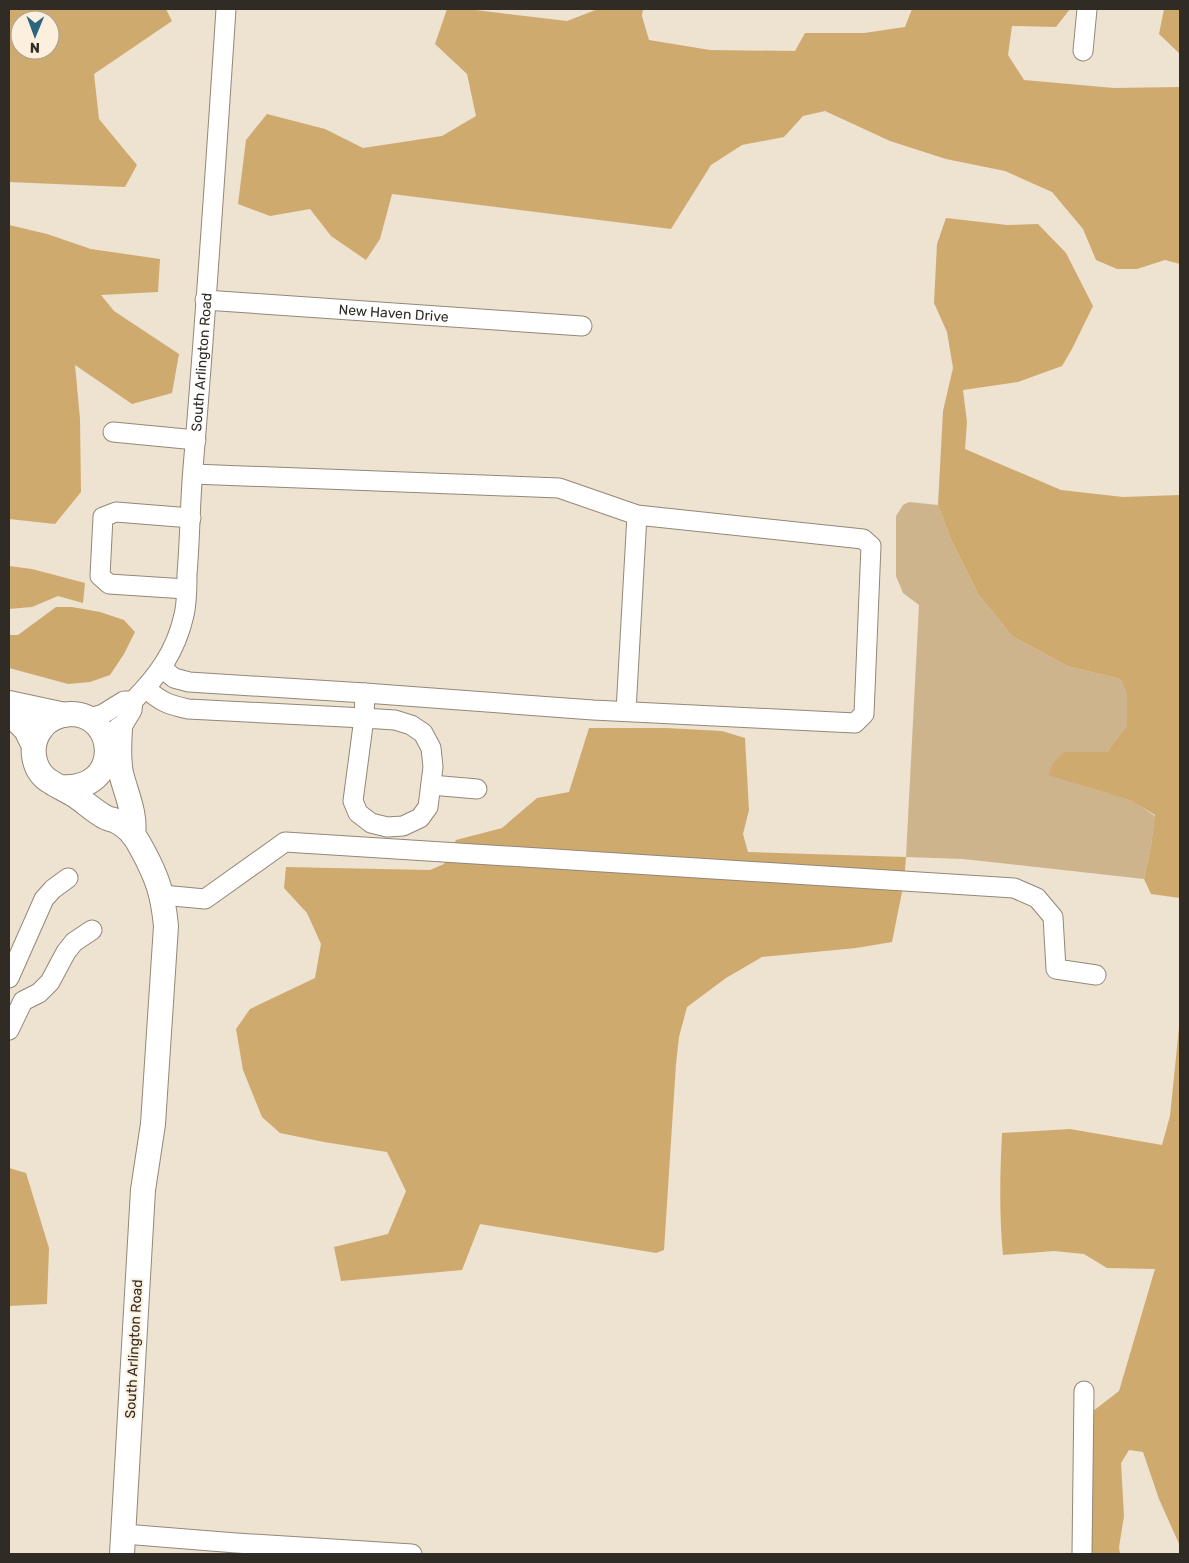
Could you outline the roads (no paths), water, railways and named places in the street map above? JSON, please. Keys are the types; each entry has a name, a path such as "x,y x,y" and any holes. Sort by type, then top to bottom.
{"main road":[{"path":"9,703 74,716 94,723 102,732 107,744 105,775 116,814 125,828"},
{"path":"9,712 26,730 34,746"},
{"path":"74,716 59,716 48,722 40,730 33,752 36,764 50,782 125,828"},
{"path":"120,729 118,747 121,772 135,821 125,828"},
{"path":"61,787 73,788 85,785 95,779 103,769 106,760"},
{"name":"South Arlington Road","path":"123,1544 143,1190 153,1124 166,926 162,895 154,871 125,828"}],"street":[{"name":"South Arlington Road","path":"106,760 139,694 162,668 175,645 184,615 226,9"},
{"path":"1083,51 1087,9"},
{"name":"New Haven Drive","path":"205,300 582,326"},
{"path":"113,432 196,440"},
{"path":"162,668 174,678 189,682 626,712 855,724 864,714 871,546 863,539 637,515 559,488 193,474"},
{"path":"186,589 109,584 100,576 103,517 116,512 191,518"},
{"path":"626,712 637,515"},
{"path":"139,694 156,697 168,704 188,709 364,718 395,720 411,725 423,733 431,748 433,767 428,807 420,818 403,826 387,828 371,823 358,813 352,801 364,718 365,693"},
{"name":"South Arlington Road","path":"74,716 93,717 103,714 139,694"},
{"path":"431,785 477,789"},
{"path":"162,895 205,900 285,842 1014,888 1037,898 1053,917 1056,969 1096,975"},
{"path":"9,978 44,899 53,889 68,878"},
{"path":"9,1030 23,1001 39,993 50,982 66,952 74,942 92,930"},
{"path":"1082,1554 1084,1391"},
{"path":"123,1544 236,1543 308,1551 412,1554"}]}
